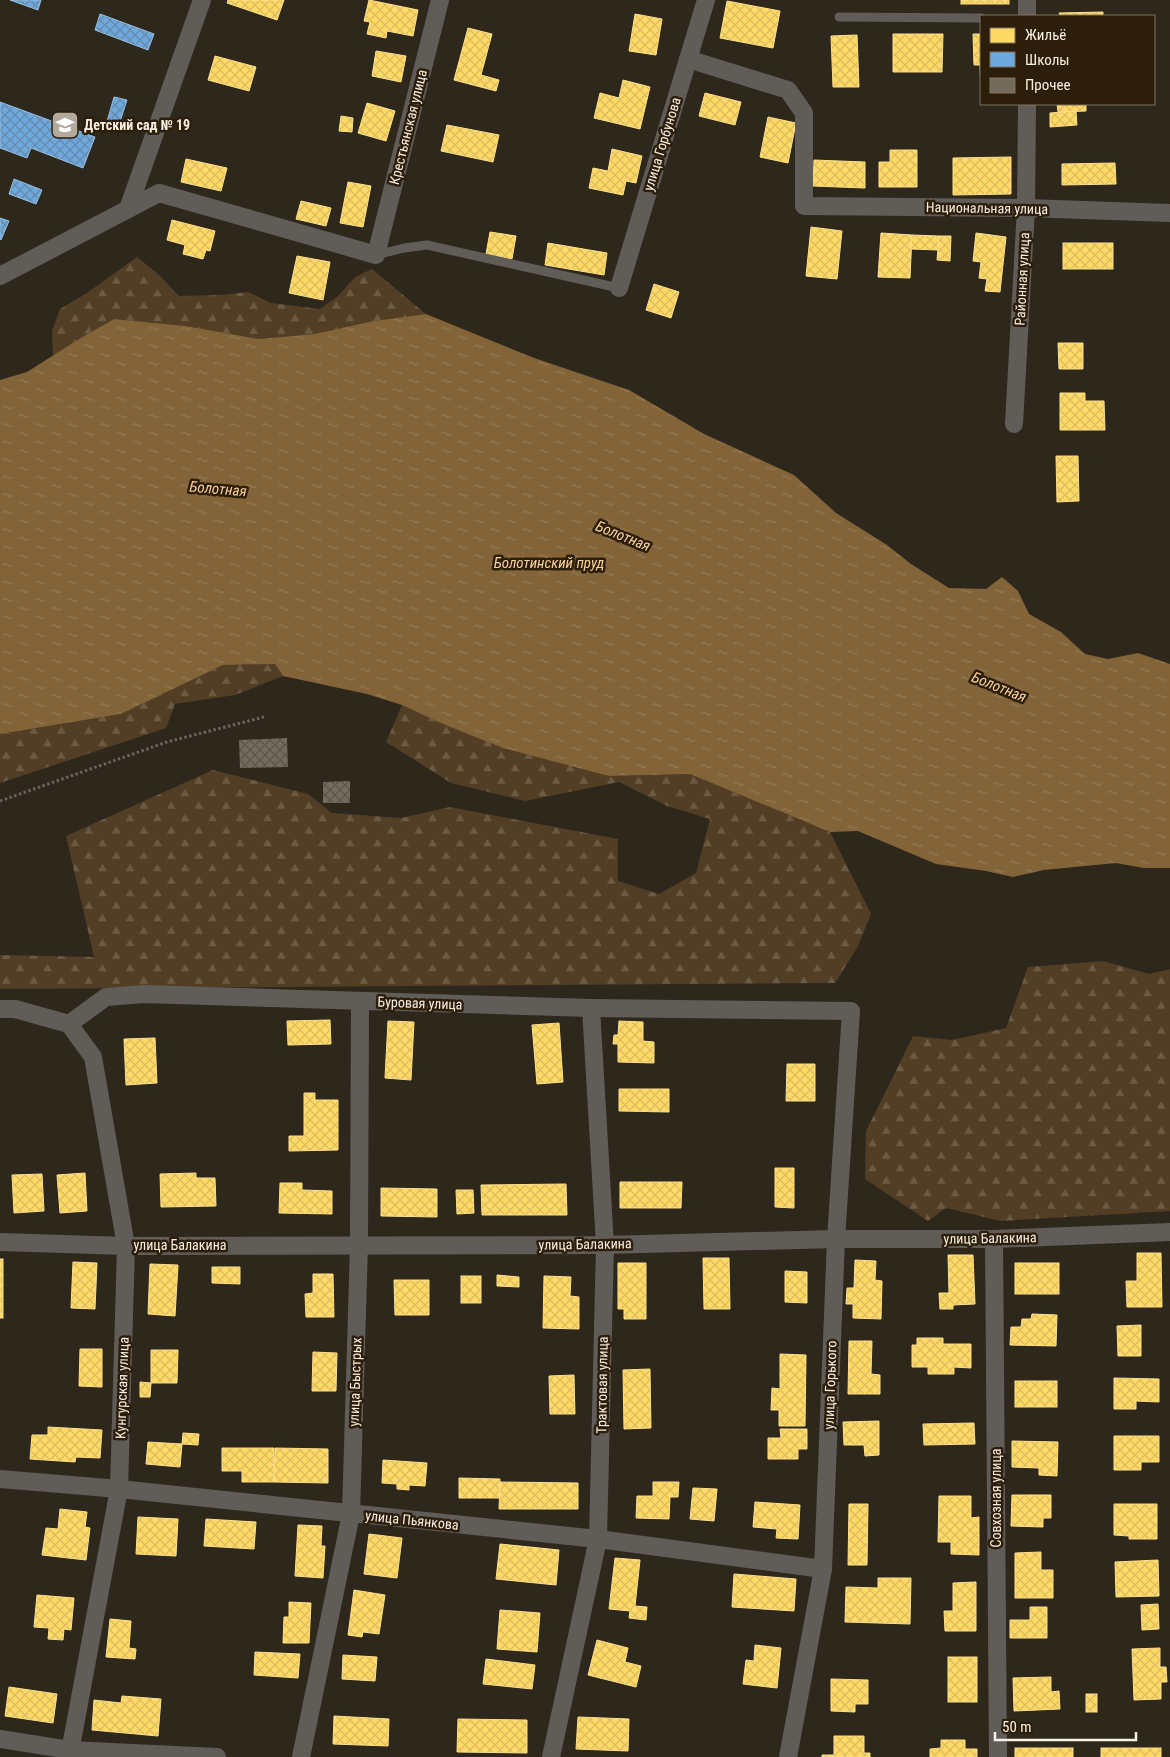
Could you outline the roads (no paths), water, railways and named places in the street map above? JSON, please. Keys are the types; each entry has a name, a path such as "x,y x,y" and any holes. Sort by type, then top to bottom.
{"street":[{"path":"128,209 202,0"},
{"name":"Крестьянская улица","path":"376,254 440,0"},
{"name":"улица Горбунова","path":"619,288 706,0"},
{"path":"1027,0 1027,15"},
{"name":"Национальная улица","path":"688,59 788,90 804,113 804,206 1026,208 1170,213"},
{"name":"Районная улица","path":"1014,424 1026,208 1027,105"},
{"path":"0,276 159,193 376,254"},
{"name":"Буровая улица","path":"69,1024 106,997 144,994 591,1008 851,1011"},
{"name":"улица Быстрых","path":"301,1757 351,1514 358,1245 360,1002"},
{"name":"Трактовая улица","path":"551,1757 598,1539 605,1245 591,1008"},
{"path":"0,1009 15,1009 69,1024"},
{"name":"улица Горького","path":"788,1757 822,1568 836,1239 851,1011"},
{"name":"Кунгурская улица","path":"69,1024 93,1058 126,1246 119,1490 69,1753"},
{"name":"улица Балакина","path":"0,1242 126,1246 605,1245 836,1239 994,1238 1170,1232"},
{"name":"Совхозная улица","path":"994,1238 998,1757"},
{"name":"улица Пьянкова","path":"0,1479 598,1539 822,1568"},
{"path":"0,1739 69,1753 217,1757"}],"lane":[{"path":"839,17 980,18"},
{"path":"376,254 404,248 427,246 619,288"}],"water":[{"name":"Болотинский пруд","path":"426,314 534,358 629,390 704,434 794,475 836,513 887,545 911,564 949,588 986,589 1002,577 1018,591 1029,614 1061,632 1085,654 1108,659 1138,653 1170,664 1170,868 1144,868 1116,863 1044,870 1013,877 936,864 858,831 830,832 690,774 609,776 503,748 402,705 367,694 283,676 275,664 223,665 121,714 0,734 0,380 27,372 114,319 186,326 259,339 314,334 374,321"}],"place":[{"name":"Детский сад № 19","path":"65,125"}],"water label":[{"name":"Болотная","path":"218,489"},
{"name":"Болотная","path":"623,536"},
{"name":"Болотная","path":"999,687"}]}
